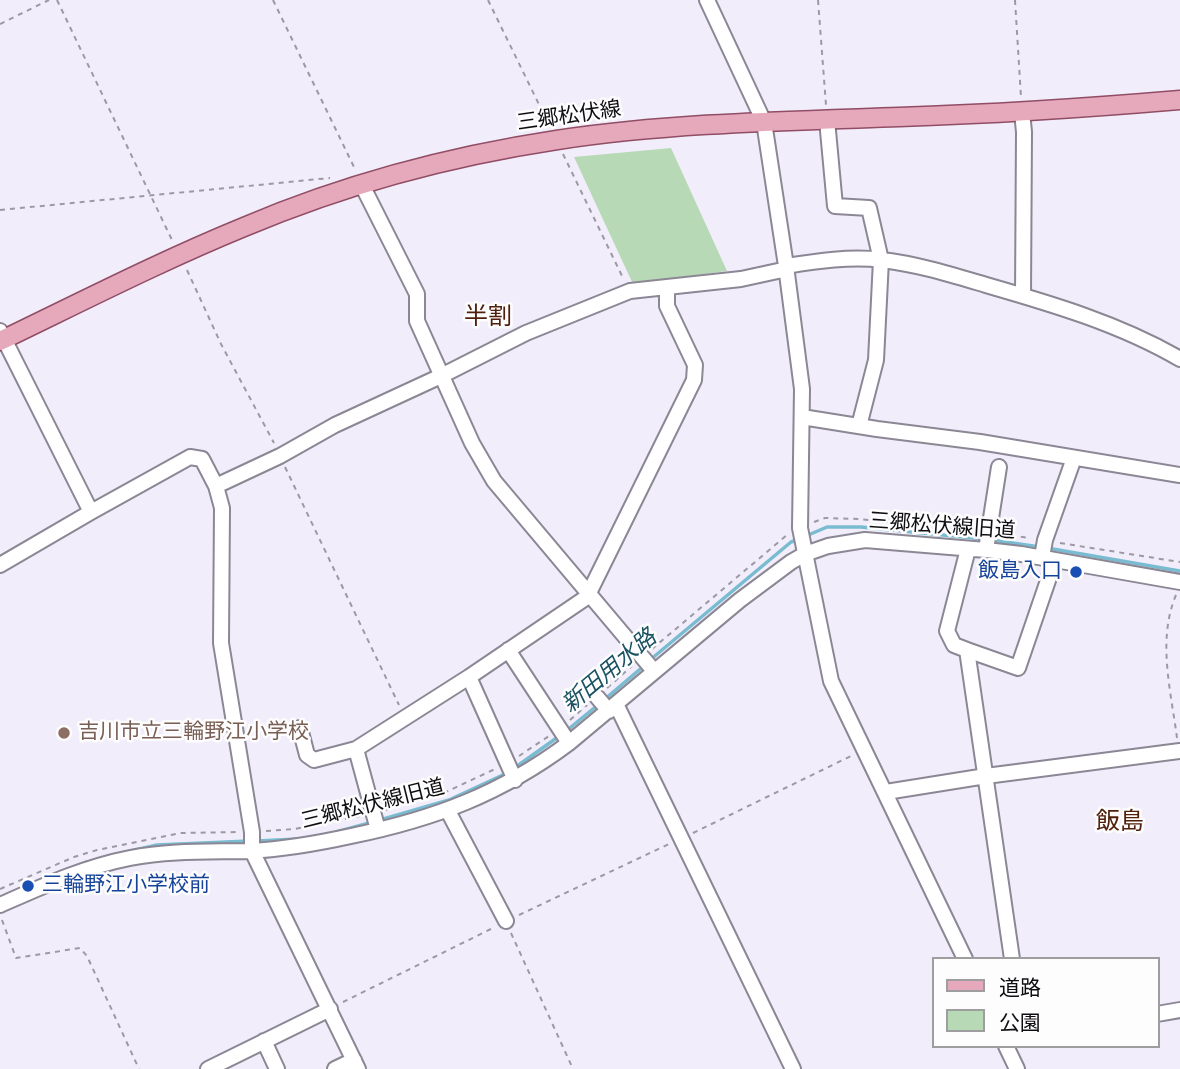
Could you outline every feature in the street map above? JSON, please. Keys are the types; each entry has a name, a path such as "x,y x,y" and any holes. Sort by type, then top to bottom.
{"main road":[{"name":"三郷松伏線","path":"1,337 246,226 362,185 445,162 556,140 660,128 1022,112 1180,100"}],"street":[{"path":"707,0 764,122 787,268 802,389 800,528 831,681 964,957"},
{"path":"1022,112 1023,296"},
{"path":"827,120 835,205 869,208 881,260 876,360 859,426"},
{"path":"362,185 416,294 417,321 441,376 472,443 494,481 649,665"},
{"path":"216,486 526,333 630,291 741,279 833,260 881,260 938,271 1073,312 1161,348 1180,359"},
{"path":"300,728 307,755 314,760 356,749 469,677 590,594 694,380 695,365 667,306 667,288"},
{"path":"1,337 91,512"},
{"path":"802,417 980,442 1180,475"},
{"path":"0,565 190,457 202,459 216,486 222,508 221,643 252,842 356,1064 335,1069"},
{"path":"968,549 947,631 954,645 1018,668 1046,552 1074,458"},
{"path":"987,540 999,467"},
{"name":"三郷松伏線旧道","path":"0,905 40,879 132,857 252,842 306,845 376,823 448,811 565,736 607,705 649,665 804,550 865,540 968,549 987,540 1046,552 1178,589"},
{"path":"508,650 565,736"},
{"path":"967,650 1012,957"},
{"path":"469,677 511,772"},
{"path":"607,705 682,838 793,1069"},
{"path":"356,749 376,823"},
{"path":"886,792 1179,751"},
{"path":"448,811 506,921"},
{"path":"208,1069 330,1009"},
{"path":"1159,1014 1180,1010"},
{"path":"264,1041 277,1069"},
{"path":"1007,1048 1017,1069"}],"path":[{"path":"0,24 49,0"},
{"path":"57,0 221,344 280,456 405,719"},
{"path":"274,0 362,185"},
{"path":"818,0 827,120"},
{"path":"1015,0 1022,112"},
{"path":"0,210 330,178"},
{"path":"376,823 417,802 511,772 565,736 607,705 788,534 825,518 987,540 1046,552 1180,562"},
{"path":"1178,589 1168,622 1166,647 1179,751"},
{"path":"682,838 863,750"},
{"path":"0,913 16,958 71,947 80,948 87,956 139,1069"},
{"path":"506,921 573,1069"}],"green space":[{"path":"671,148 727,271 633,284 574,157"}],"waterway":[{"name":"新田用水路","path":"806,536 827,527 861,527 984,539"},
{"name":"新田用水路","path":"650,660 791,542 799,539"},
{"name":"新田用水路","path":"992,540 1040,547"},
{"name":"新田用水路","path":"1047,548 1180,571"},
{"name":"新田用水路","path":"605,699 645,665"},
{"name":"新田用水路","path":"565,732 599,704"},
{"name":"新田用水路","path":"513,769 558,737"},
{"name":"新田用水路","path":"380,820 449,800 507,773"},
{"name":"新田用水路","path":"336,832 373,822"},
{"name":"新田用水路","path":"257,841 298,839"},
{"name":"新田用水路","path":"131,851 157,845 249,841"},
{"name":"新田用水路","path":"58,873 87,862"}],"place":[{"name":"飯島入口","path":"1076,572"},
{"name":"吉川市立三輪野江小学校","path":"64,733"},
{"name":"三輪野江小学校前","path":"28,886"}],"district":[{"name":"半割","path":"488,318"},
{"name":"飯島","path":"1120,823"}]}
